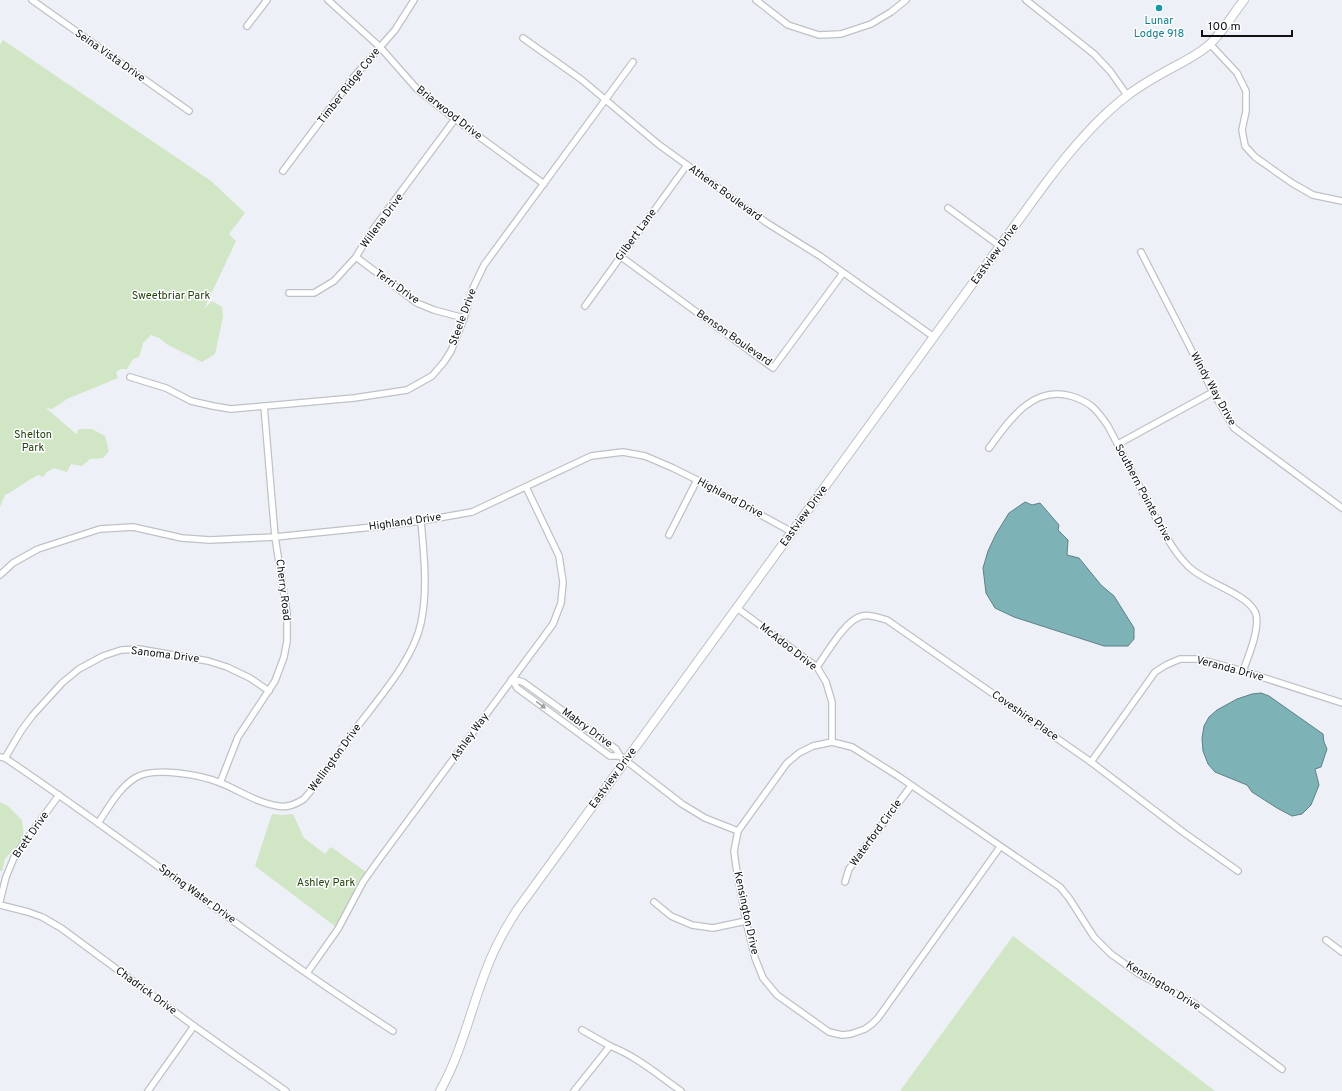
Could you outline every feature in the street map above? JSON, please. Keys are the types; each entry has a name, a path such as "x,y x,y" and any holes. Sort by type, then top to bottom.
{"street":[{"name":"Seina Vista Drive","path":"32,0 189,111"},
{"path":"247,26 267,0"},
{"name":"Briarwood Drive","path":"328,0 380,47 417,89 455,119 544,184"},
{"name":"Timber Ridge Cove","path":"283,171 352,79 395,30 414,0"},
{"path":"756,0 788,24 819,34 841,34 871,24 891,12 906,0"},
{"path":"1026,0 1094,54 1110,71 1127,95"},
{"name":"Eastview Drive","path":"440,1091 451,1072 485,972 507,925 527,895 623,758 737,608 1063,160 1085,134 1127,95 1197,54 1210,44 1244,0"},
{"name":"Athens Boulevard","path":"523,38 582,80 658,144 767,223 820,256 934,337"},
{"path":"1210,44 1237,73 1246,91 1246,111 1242,130 1245,146 1255,157 1292,183 1313,195 1342,201"},
{"name":"Steele Drive","path":"130,377 166,388 191,401 231,408 354,398 407,390 432,376 451,351 464,318 473,288 484,265 633,62"},
{"name":"Willena Drive","path":"289,293 314,293 334,281 356,257 369,235 455,119"},
{"name":"Gilbert Lane","path":"585,306 687,165"},
{"path":"948,208 1000,246"},
{"name":"Windy Way Drive","path":"1140,252 1213,392 1234,428 1342,508"},
{"name":"Benson Boulevard","path":"620,256 773,368 843,273"},
{"name":"Terri Drive","path":"356,257 417,303 434,310 464,318"},
{"path":"1118,444 1213,392"},
{"name":"Southern Pointe Drive","path":"990,448 1008,423 1020,410 1032,401 1048,394 1062,394 1085,402 1098,410 1118,444 1172,548 1189,568 1245,600 1255,610 1257,621 1254,637 1243,671"},
{"name":"Cherry Road","path":"220,782 238,737 269,691 281,670 287,641 287,613 276,537 264,406"},
{"name":"Highland Drive","path":"0,575 13,563 38,549 100,529 133,527 182,538 210,540 276,537 421,521 472,512 591,456 623,452 645,456 697,480 792,532"},
{"path":"669,534 697,480"},
{"name":"Ashley Way","path":"306,973 338,929 363,882 553,624 561,603 564,582 559,556 526,487"},
{"name":"Wellington Drive","path":"98,823 120,791 136,778 152,772 175,772 220,782 262,801 279,806 295,805 304,799 391,681 408,655 420,626 424,605 426,582 421,521"},
{"name":"McAdoo Drive","path":"737,608 817,667 826,682 832,702 832,742"},
{"name":"Coveshire Place","path":"817,667 844,629 853,620 864,615 887,620 1091,762 1183,832 1238,871"},
{"name":"Sanoma Drive","path":"2,758 32,716 62,683 79,669 103,656 121,650 139,649 208,661 227,667 250,678 269,691"},
{"name":"Veranda Drive","path":"1091,762 1155,672 1180,659 1199,659 1243,671 1342,703"},
{"path":"512,679 517,688 610,756 623,758"},
{"name":"Mabry Drive","path":"512,679 523,682 616,749 623,758 682,804 705,818 738,831"},
{"name":"Kensington Drive","path":"1000,847 878,1018 872,1024 858,1032 842,1035 829,1032 777,995 763,978 755,958 746,921 734,851 738,831 787,763 799,753 813,746 832,742 852,747 1060,887 1069,898 1094,937 1111,954 1139,974 1192,1002 1282,1069"},
{"name":"Spring Water Drive","path":"2,758 59,795 306,973 393,1031"},
{"name":"Waterford Circle","path":"845,882 849,869 911,786"},
{"name":"Brett Drive","path":"0,901 6,877 15,855 59,795"},
{"path":"654,902 671,916 692,925 713,928 746,921"},
{"name":"Chadrick Drive","path":"0,905 42,917 61,928 194,1026 286,1091"},
{"path":"1326,940 1342,952"},
{"path":"148,1091 194,1026"},
{"path":"582,1030 610,1046 624,1051 634,1057 681,1091"},
{"path":"574,1091 610,1046"}],"green space":[{"path":"3,40 211,181 245,213 229,234 236,241 204,309 212,301 222,307 223,317 215,354 202,362 151,335 143,343 139,357 133,359 127,369 121,369 116,372 118,378 67,399 52,409 46,408 76,434 79,429 92,429 105,436 109,451 103,458 90,459 82,466 71,464 67,472 54,468 47,472 43,477 38,475 5,495 0,507 0,45"},
{"path":"0,802 8,806 22,820 24,837 5,859 2,871 0,871"},
{"name":"Ashley Park","path":"272,814 293,814 304,838 325,854 331,847 366,872 336,927 255,866"},
{"path":"1013,936 1215,1091 900,1091"}],"water":[{"path":"1025,502 1032,505 1040,503 1059,525 1058,530 1068,540 1067,555 1079,558 1101,585 1114,596 1134,628 1134,639 1128,646 1104,646 1014,617 995,608 986,593 983,568 988,551 996,534 1009,513"},
{"path":"1261,693 1269,696 1323,734 1327,749 1321,767 1315,769 1319,785 1311,805 1302,814 1292,816 1252,792 1247,785 1215,772 1208,764 1203,751 1202,738 1204,726 1209,717 1217,710 1237,699 1252,694"}],"place":[{"name":"Lunar Lodge 918","path":"1159,8"}],"park label":[{"name":"Sweetbriar Park","path":"171,296"},
{"name":"Shelton Park","path":"33,441"}]}
